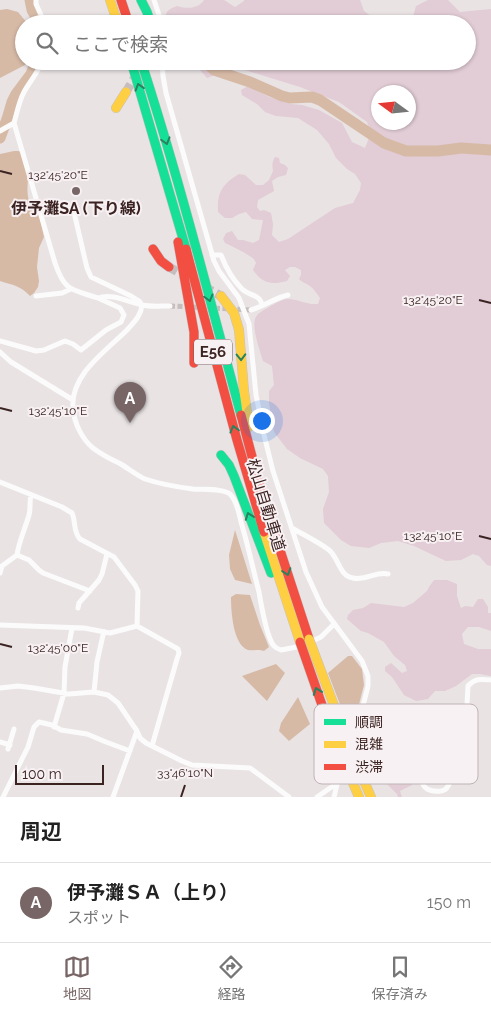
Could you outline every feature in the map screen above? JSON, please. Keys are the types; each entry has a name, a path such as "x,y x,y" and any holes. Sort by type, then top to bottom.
{"highway":[{"path":"110,0 115,15"},
{"path":"121,0 126,15"},
{"path":"141,0 148,15"},
{"name":"松山自動車道","path":"134,70 182,234 253,495 282,593 330,704"},
{"name":"松山自動車道","path":"145,70 189,223 263,498 280,552 321,704"},
{"path":"116,108 126,92"},
{"path":"148,117 178,239 194,332 194,363"},
{"path":"153,250 161,261 169,267"},
{"path":"221,296 234,312 240,332 241,367 248,422 280,552"},
{"path":"221,455 229,465 234,476 273,578 304,641"},
{"name":"松山自動車道","path":"353,784 359,797"},
{"name":"松山自動車道","path":"365,784 371,797"}],"street":[{"path":"36,0 41,15"},
{"path":"154,0 159,15"},
{"path":"0,341 36,350 44,350 65,341 81,350 106,330 121,322 124,315 120,308 71,289 61,279 55,263 14,123 22,94 38,70"},
{"path":"163,70 166,93 212,255 219,271 239,298 249,324 256,395 264,435 291,528 313,589 322,607 362,661 368,676 368,686 364,704"},
{"path":"2,130 14,123"},
{"path":"73,208 87,268 91,277 131,296 142,305 139,316 119,338 96,358 82,377 73,400 75,420 80,431 93,448 144,478 156,483 193,489 218,490 227,492 232,496 243,527 265,621 274,646 281,650 305,645 321,636 334,624"},
{"path":"212,255 221,255 235,282 247,293 259,298 262,305"},
{"path":"36,296 71,289"},
{"path":"250,310 288,295"},
{"path":"98,298 103,296 142,305 170,306"},
{"path":"0,352 11,362 73,400"},
{"path":"0,482 72,513 76,536 114,558 135,585 138,591 137,626"},
{"path":"0,573 2,566 16,555 29,514 29,501 32,495"},
{"path":"291,528 330,550 349,577 354,579 380,573 388,574"},
{"path":"78,608 79,603 99,580 107,554"},
{"path":"16,555 29,560 39,570 90,591"},
{"path":"0,625 94,629 110,633 137,626 178,649 179,653 152,746"},
{"path":"54,727 64,694 72,628"},
{"path":"94,692 97,662 105,632"},
{"path":"467,704 468,686 471,682 481,678 491,680"},
{"path":"0,688 18,686 64,694 94,692 108,695 118,703 140,738 152,746 192,765 250,768 289,797"},
{"path":"3,797 28,747 34,727 39,722 52,725 61,730 87,734 130,751"},
{"path":"0,742 9,747 14,730"},
{"path":"113,797 137,731"},
{"path":"317,797 336,784"},
{"path":"334,797 336,784"},
{"path":"423,784 427,789 439,792 445,790 449,784"}],"shaded area":[{"path":"204,0 224,0 235,7 244,0 360,0 364,11 370,15 166,15 170,9 177,6 188,8 202,3"},
{"path":"428,0 448,0 460,12 491,9 491,566 487,565 479,556 473,554 461,560 446,561 414,546 398,541 381,543 369,548 351,546 341,540 324,523 323,509 329,492 328,476 323,469 300,458 287,449 274,432 269,403 269,391 274,385 272,366 263,361 254,323 259,313 282,300 291,299 318,304 320,298 311,287 299,279 301,270 295,267 285,270 290,276 287,281 272,283 260,278 253,270 256,263 254,259 225,243 223,239 226,233 232,231 238,240 253,243 259,240 263,220 252,219 246,212 232,218 225,218 218,212 218,199 228,181 239,174 245,175 256,185 263,185 269,180 273,171 272,164 275,157 279,158 280,163 288,168 286,175 272,181 274,191 258,200 257,207 260,211 264,210 271,213 272,235 279,242 288,239 335,208 353,203 360,190 361,183 355,174 336,158 329,144 317,130 298,118 276,116 265,112 257,104 242,95 241,90 248,86 269,97 319,110 342,123 352,142 365,148 371,133 367,122 339,102 300,87 245,70 476,70 476,15 414,15 416,6"},
{"path":"7,9 18,12 20,15 15,15 15,70 0,78 0,10"},
{"path":"200,70 217,70 215,75 207,78"},
{"path":"14,151 21,153 28,177 27,190 29,199 38,209 44,237 39,248 37,267 38,287 30,296 20,288 0,281 0,154"},
{"path":"235,530 252,584 235,580 230,569 229,555"},
{"path":"434,580 447,580 457,584 457,596 461,608 465,606 473,607 478,599 483,599 488,607 488,613 491,613 491,631 479,627 468,627 462,634 464,644 478,649 491,649 491,676 472,674 456,686 445,691 435,691 428,699 416,701 404,695 392,677 385,671 385,667 391,663 402,673 407,671 405,665 394,656 384,642 361,631 347,619 353,610 363,608 371,603 404,607 413,603 427,591"},
{"path":"236,594 250,595 269,647 264,651 248,650 239,642 234,627 231,597"},
{"path":"348,656 352,656 362,669 364,685 359,704 340,704 328,673"},
{"path":"276,664 285,673 267,701 242,676"},
{"path":"298,697 310,724 289,741 279,731 281,723"},
{"path":"387,784 412,784 400,791 402,797 398,797"}],"waterway":[{"path":"30,0 35,15"},
{"path":"0,138 12,102 33,70"},
{"path":"214,70 250,82 282,96 290,98 312,97 320,100 384,143 406,151 438,151 461,148 491,150"}],"tunnel":[{"path":"126,92 138,72"},
{"path":"169,267 221,296"},
{"path":"170,306 251,310"}],"traffic: fast":[{"path":"141,0 148,15"},
{"path":"134,70 186,249"},
{"path":"144,70 181,193 241,415"},
{"path":"221,455 229,465 234,476 271,573"}],"traffic: slow":[{"path":"110,0 115,15"},
{"path":"116,108 126,92"},
{"path":"221,296 234,313 239,330 249,427"},
{"path":"264,532 300,642"},
{"path":"309,639 333,704"},
{"path":"353,784 359,797"},
{"path":"365,784 371,797"}],"traffic: jam":[{"path":"121,0 126,15"},
{"path":"178,242 194,332 194,363"},
{"path":"153,249 161,261 169,267"},
{"path":"186,249 237,440 264,532"},
{"path":"241,415 263,498 309,639"},
{"path":"300,642 322,704"}],"place":[{"name":"伊予灘SA (下り線)","path":"76,191"},
{"name":"伊予灘ＳＡ（上り）","path":"130,423"}]}
